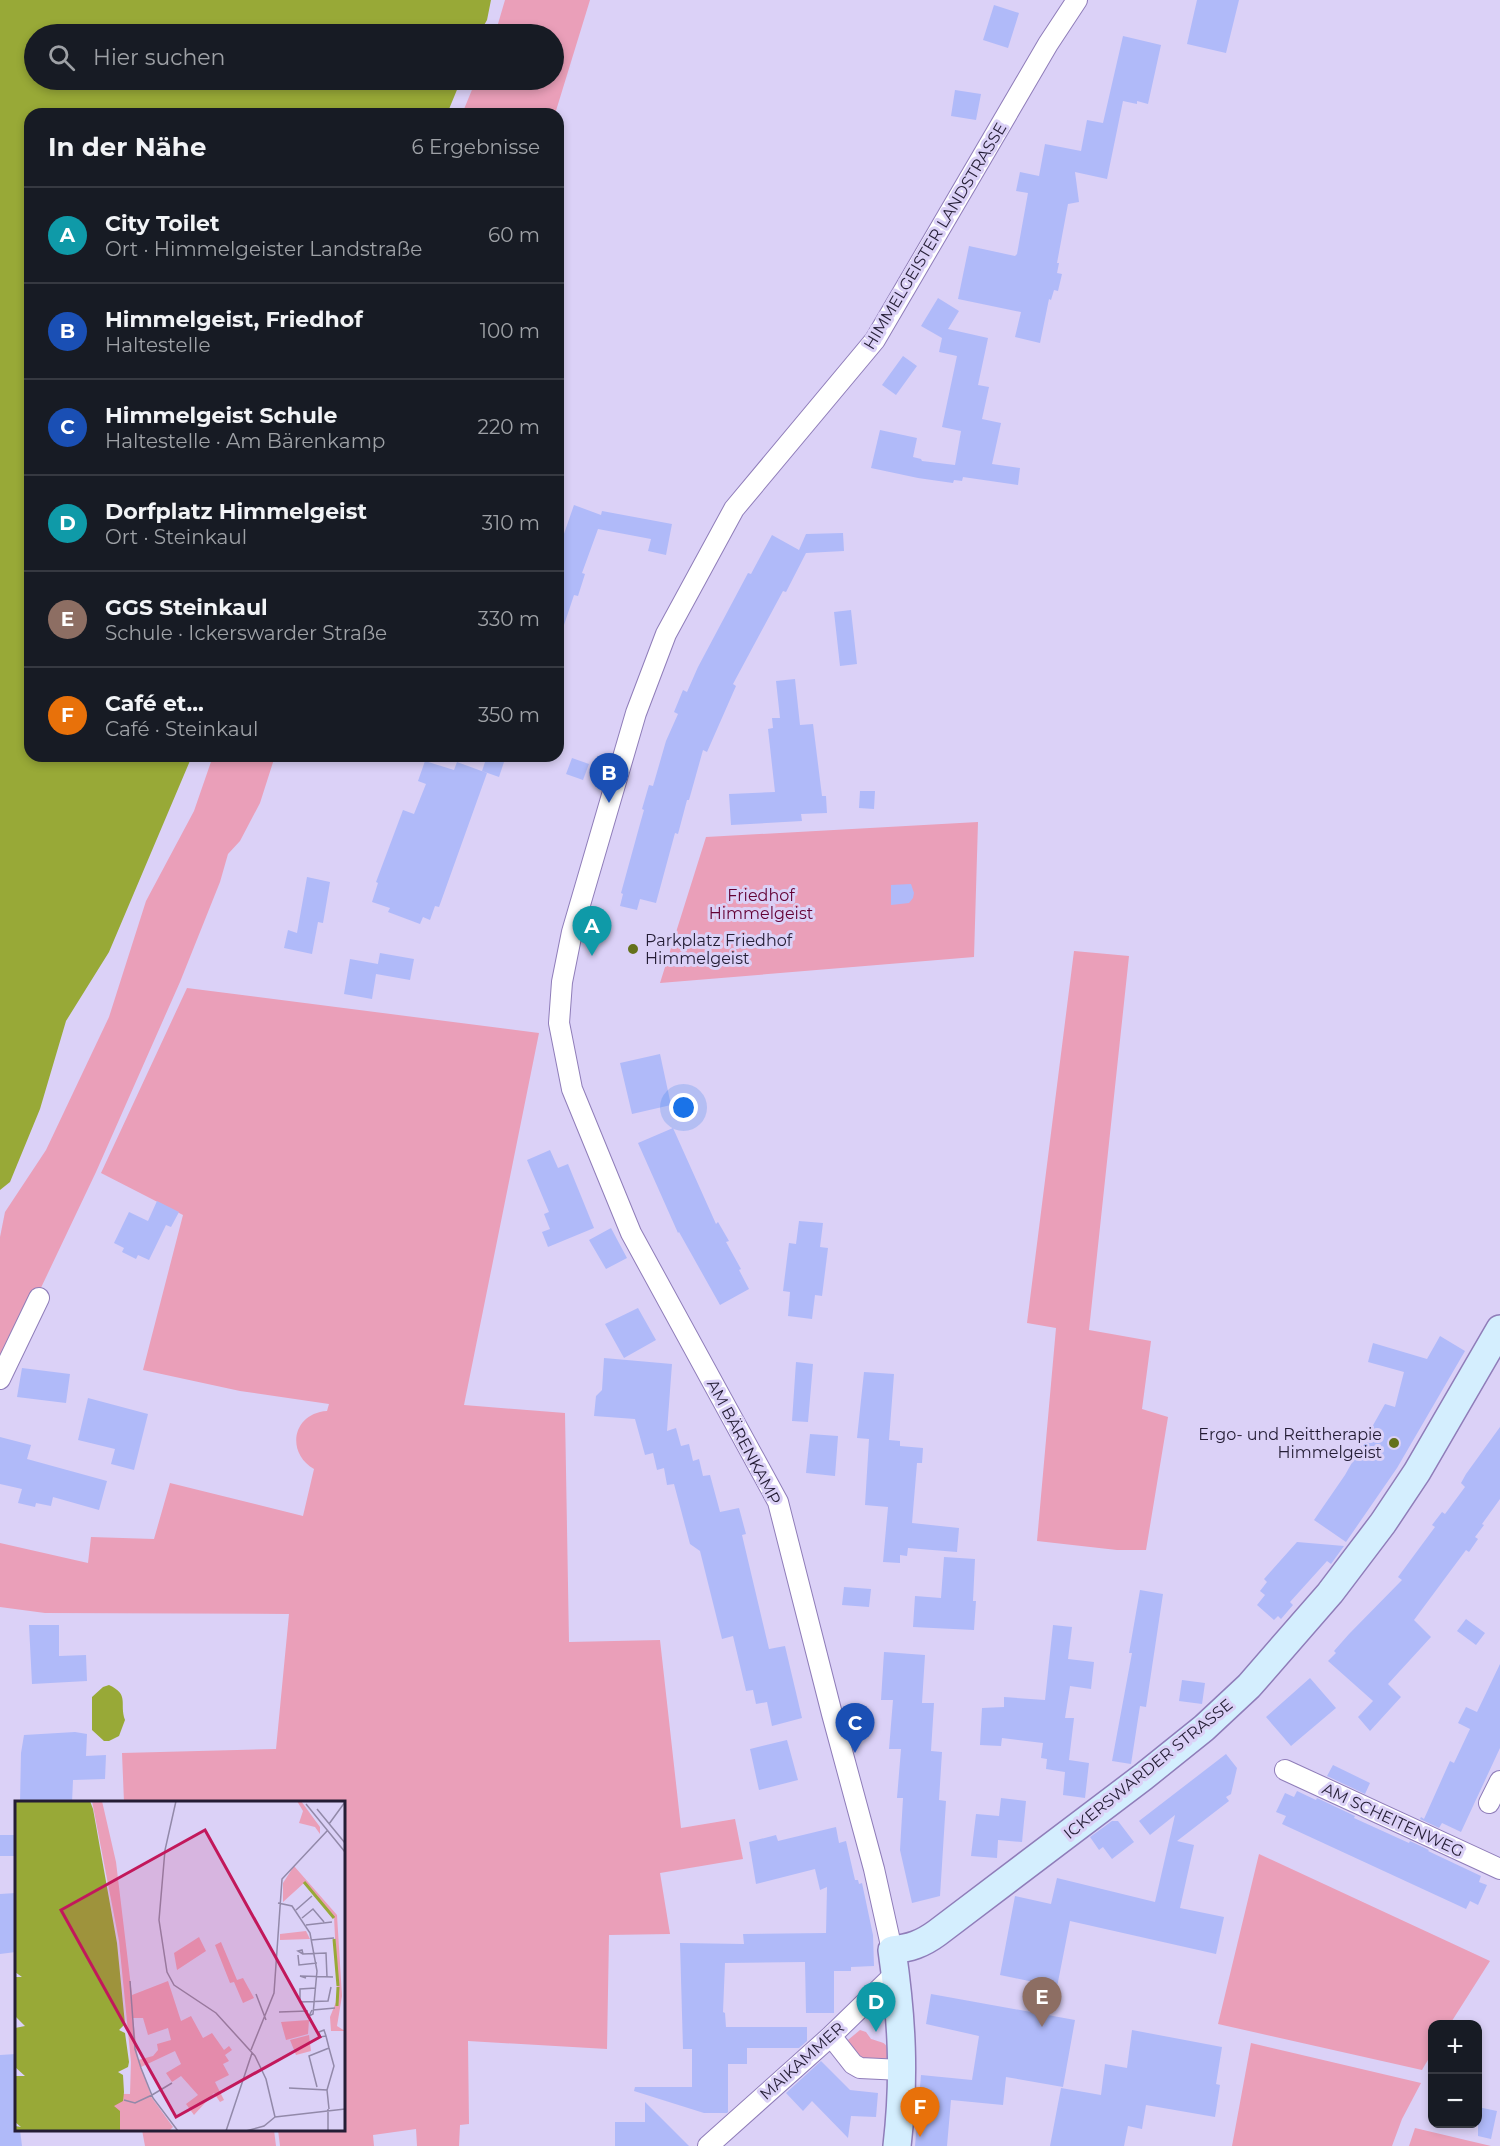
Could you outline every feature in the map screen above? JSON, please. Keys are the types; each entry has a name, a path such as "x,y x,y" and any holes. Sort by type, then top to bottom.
{"street":[{"name":"HIMMELGEISTER LANDSTRASSE","path":"559,1023 562,982 578,910 636,713 666,634 734,509 875,340 1048,44 1077,0"},
{"name":"AM BÄRENKAMP","path":"559,1023 572,1089 631,1233 778,1502 874,1869 894,1962"},
{"path":"0,1379 39,1298"},
{"name":"ICKERSWARDER STRASSE","path":"894,1962 909,1948 937,1934 1143,1777 1204,1728 1250,1686 1330,1593 1372,1539 1417,1472 1500,1329"},
{"name":"AM SCHEITENWEG","path":"1286,1770 1470,1846 1500,1869"},
{"name":"MAIKAMMER","path":"708,2146 831,2036 894,1962"},
{"path":"894,1962 900,2010 902,2070 897,2146"},
{"path":"831,2036 860,2068 902,2070"}],"green space":[{"path":"505,0 590,0 564,85 564,24 498,24"},
{"path":"472,90 562,90 557,108 464,108"},
{"path":"211,762 273,762 260,803 240,841 228,854 220,882 180,982 96,1172 0,1374 0,1237 5,1212 46,1150 109,1017 146,901 194,811"},
{"name":"Friedhof Himmelgeist","path":"978,822 974,957 660,983 706,837"},
{"path":"1074,951 1129,956 1089,1330 1151,1341 1142,1409 1168,1417 1146,1550 1117,1550 1037,1541 1056,1328 1027,1323"},
{"path":"187,988 539,1033 464,1405 565,1413 569,1642 660,1640 681,1828 735,1819 743,1859 660,1873 670,1934 609,1935 607,2049 468,2041 469,2124 460,2125 459,2146 417,2146 416,2129 373,2135 374,2146 280,2146 278,2131 345,2131 345,1801 124,1801 122,1753 276,1749 289,1614 45,1613 0,1607 0,1543 88,1563 91,1537 154,1539 170,1483 303,1516 314,1469 299,1453 296,1444 297,1434 300,1426 307,1419 315,1413 327,1411 329,1404 240,1391 143,1370 183,1215 101,1173"},
{"path":"1259,1854 1490,1961 1453,2020 1428,2020 1428,2060 1422,2070 1218,2024"},
{"path":"860,2030 866,2032 871,2039 885,2044 888,2058 863,2060 855,2054 848,2040"},
{"path":"1251,2043 1421,2083 1402,2119 1392,2146 1232,2146"},
{"path":"1415,2128 1491,2146 1409,2146"},
{"path":"142,2131 274,2131 276,2146 145,2146"}],"shaded area":[{"path":"0,0 491,0 485,24 24,24 24,90 457,90 449,108 24,108 24,762 189,762 109,952 66,1021 40,1109 10,1182 0,1190"},
{"path":"109,1685 122,1696 125,1720 119,1736 104,1741 92,1730 92,1697 103,1687"}],"building":[{"path":"1197,0 1239,0 1226,53 1187,44"},
{"path":"994,5 1019,13 1008,48 983,40"},
{"path":"1123,36 1161,45 1148,104 1123,101 1107,179 1075,172 1079,202 1068,204 1057,263 1059,263 1057,273 1062,274 1058,291 1054,290 1051,300 1049,299 1040,343 1015,337 1021,312 958,299 969,246 1015,256 1017,254 1028,193 1016,191 1020,172 1039,176 1045,144 1081,151 1087,120 1103,123"},
{"path":"955,90 981,94 976,120 951,116"},
{"path":"938,298 959,311 948,329 988,338 978,385 989,387 982,419 1001,423 992,464 1020,468 1018,485 963,477 962,481 954,480 953,483 871,468 880,430 917,438 913,457 922,461 955,465 961,431 942,427 957,356 939,352 942,338 921,326"},
{"path":"903,356 917,366 896,395 882,385"},
{"path":"574,505 601,515 602,511 672,524 666,555 648,551 651,539 598,529 582,573 585,574 578,596 574,595 564,625 564,534"},
{"path":"843,533 844,551 806,553 733,684 736,686 707,752 703,750 678,834 675,833 656,903 640,899 637,910 620,906 623,894 621,893 644,810 642,809 649,785 653,786 666,741 678,714 674,712 683,690 687,692 748,573 751,574 772,535 799,550 806,534"},
{"path":"851,610 857,664 840,666 834,612"},
{"path":"795,679 800,725 813,724 822,796 826,796 827,813 801,814 802,821 731,825 729,794 775,792 768,729 773,728 772,718 780,718 776,681"},
{"path":"572,758 589,764 583,780 566,774"},
{"path":"425,762 454,770 457,762 487,773 439,907 435,906 430,920 423,917 420,924 388,912 390,908 372,902 378,883 376,882 403,810 414,814 426,784 418,781"},
{"path":"485,762 504,762 499,777 482,771"},
{"path":"860,791 875,791 874,809 859,808"},
{"path":"307,877 330,882 323,923 318,922 312,954 284,948 288,930 297,933"},
{"path":"911,884 914,893 909,903 891,905 891,885"},
{"path":"380,953 414,959 410,980 376,974 372,999 344,994 350,959 378,964"},
{"path":"660,1054 671,1105 632,1114 620,1063"},
{"path":"673,1128 716,1224 718,1222 729,1241 726,1242 749,1289 720,1305 678,1233 638,1143"},
{"path":"550,1150 558,1168 568,1164 594,1228 548,1247 542,1232 550,1229 544,1214 549,1212 527,1160"},
{"path":"157,1201 179,1212 171,1227 166,1225 149,1260 138,1255 136,1259 122,1252 124,1248 114,1243 129,1212 148,1221"},
{"path":"799,1221 823,1223 820,1247 828,1248 822,1296 815,1295 812,1319 788,1316 790,1292 783,1291 789,1243 796,1244"},
{"path":"611,1228 627,1258 606,1269 589,1240"},
{"path":"638,1308 656,1340 624,1358 605,1324"},
{"path":"1440,1336 1465,1351 1397,1468 1346,1542 1314,1520 1345,1475 1385,1404 1395,1407 1404,1372 1368,1362 1373,1343 1427,1359"},
{"path":"604,1358 672,1364 667,1431 676,1428 681,1446 689,1444 693,1461 699,1459 703,1476 710,1475 720,1512 739,1508 746,1534 742,1535 769,1649 785,1646 802,1718 772,1726 767,1702 756,1704 753,1690 746,1691 733,1636 722,1639 700,1551 690,1544 674,1484 667,1485 664,1468 657,1470 653,1453 645,1455 635,1419 594,1416 596,1396 602,1390"},
{"path":"796,1362 813,1364 808,1422 792,1421"},
{"path":"22,1368 70,1374 66,1403 17,1397"},
{"path":"864,1372 894,1374 889,1440 900,1441 900,1446 923,1448 922,1463 917,1463 912,1523 959,1528 957,1552 908,1548 907,1556 900,1555 900,1563 883,1562 888,1507 865,1505 869,1439 857,1438"},
{"path":"88,1398 148,1414 134,1470 111,1464 115,1449 78,1440"},
{"path":"1500,1427 1500,1499 1482,1524 1484,1525 1475,1537 1478,1539 1469,1552 1466,1550 1414,1620 1431,1637 1388,1684 1401,1697 1370,1731 1358,1717 1373,1701 1328,1661 1349,1634 1402,1580 1398,1577 1435,1527 1432,1525 1442,1512 1445,1514 1465,1487 1461,1483 1466,1474"},
{"path":"810,1434 838,1436 835,1476 806,1473"},
{"path":"0,1437 31,1445 27,1459 107,1481 99,1510 53,1497 51,1506 36,1503 35,1507 18,1503 22,1489 0,1484"},
{"path":"1297,1542 1344,1546 1331,1564 1327,1561 1290,1602 1293,1605 1281,1619 1278,1616 1274,1620 1257,1605 1265,1595 1260,1591 1267,1582 1264,1579"},
{"path":"944,1557 975,1559 974,1630 913,1627 915,1596 941,1598"},
{"path":"844,1587 871,1589 869,1607 842,1605"},
{"path":"1140,1590 1163,1594 1146,1707 1140,1706 1131,1764 1112,1761 1132,1653 1129,1653"},
{"path":"1466,1619 1485,1633 1476,1645 1457,1631"},
{"path":"29,1625 59,1625 59,1656 86,1655 87,1681 32,1684"},
{"path":"1053,1625 1072,1627 1068,1659 1094,1662 1091,1689 1070,1686 1065,1718 1074,1718 1069,1760 1089,1763 1085,1798 1063,1795 1065,1772 1046,1769 1047,1759 1041,1758 1043,1743 1002,1738 1001,1746 980,1745 982,1708 1004,1707 1004,1697 1045,1700"},
{"path":"884,1652 925,1655 922,1703 934,1703 931,1751 942,1752 939,1800 946,1801 940,1896 912,1903 900,1850 903,1798 897,1798 901,1749 889,1749 893,1700 881,1700"},
{"path":"1500,1664 1500,1748 1461,1832 1442,1823 1439,1828 1420,1819 1421,1817 1424,1819 1450,1761 1454,1763 1470,1729 1458,1723 1466,1707 1477,1712"},
{"path":"1310,1678 1336,1708 1291,1746 1266,1717"},
{"path":"1182,1680 1205,1683 1202,1704 1179,1701"},
{"path":"75,1732 87,1734 86,1756 106,1755 105,1779 73,1780 72,1801 20,1801 21,1753 24,1735"},
{"path":"787,1740 798,1780 759,1790 750,1749"},
{"path":"1226,1754 1237,1768 1231,1794 1226,1797 1229,1801 1177,1841 1194,1845 1180,1908 1224,1917 1216,1954 1070,1921 1057,1987 1000,1975 1015,1896 1051,1904 1057,1878 1155,1902 1175,1815 1150,1835 1139,1821"},
{"path":"1333,1765 1370,1783 1365,1794 1327,1776"},
{"path":"1297,1791 1316,1800 1317,1798 1355,1816 1354,1818 1409,1843 1410,1841 1481,1876 1479,1882 1487,1885 1478,1905 1470,1901 1466,1909 1282,1824 1286,1816 1276,1812 1285,1793 1294,1797"},
{"path":"1001,1798 1026,1801 1022,1842 998,1840 997,1858 971,1856 976,1814 999,1816"},
{"path":"1112,1821 1118,1821 1134,1842 1112,1859 1103,1847 1099,1850 1090,1837"},
{"path":"836,1827 839,1843 846,1841 855,1880 858,1880 859,1884 862,1883 873,1935 874,1966 851,1967 851,1971 834,1971 834,2013 806,2013 805,1962 725,1963 723,2012 726,2027 807,2027 807,2041 799,2048 747,2048 747,2064 728,2064 727,2113 704,2113 634,2091 635,2087 692,2087 692,2049 683,2049 680,1943 744,1944 743,1934 826,1933 827,1887 820,1890 815,1869 756,1884 749,1842 776,1835 778,1841"},
{"path":"0,1835 15,1835 15,1856 0,1856"},
{"path":"15,1893 15,1952 0,1954 0,1894"},
{"path":"931,1994 1075,2020 1063,2087 1006,2077 1003,2105 951,2100 947,2146 915,2146 921,2075 972,2080 979,2036 926,2024"},
{"path":"1132,2030 1222,2047 1216,2084 1220,2085 1215,2117 1146,2105 1142,2129 1128,2126 1124,2146 1050,2146 1061,2088 1101,2095 1105,2064 1127,2068"},
{"path":"15,2054 15,2131 20,2131 22,2146 0,2146 0,2055"},
{"path":"821,2061 850,2090 878,2093 876,2117 851,2116 848,2138 812,2101 803,2111 786,2093"},
{"path":"645,2102 689,2146 615,2146 615,2122 645,2122"},
{"path":"1482,2108 1497,2111 1491,2139 1478,2136 1478,2128 1482,2128"}],"place":[{"name":"Himmelgeist, Friedhof","path":"609,803"},
{"name":"Parkplatz Friedhof Himmelgeist","path":"633,949"},
{"name":"City Toilet","path":"592,956"},
{"name":"Ergo- und Reittherapie Himmelgeist","path":"1394,1443"},
{"name":"Himmelgeist Schule","path":"855,1753"},
{"name":"GGS Steinkaul","path":"1042,2027"},
{"name":"Dorfplatz Himmelgeist","path":"876,2032"},
{"name":"Café et...","path":"920,2137"}]}
